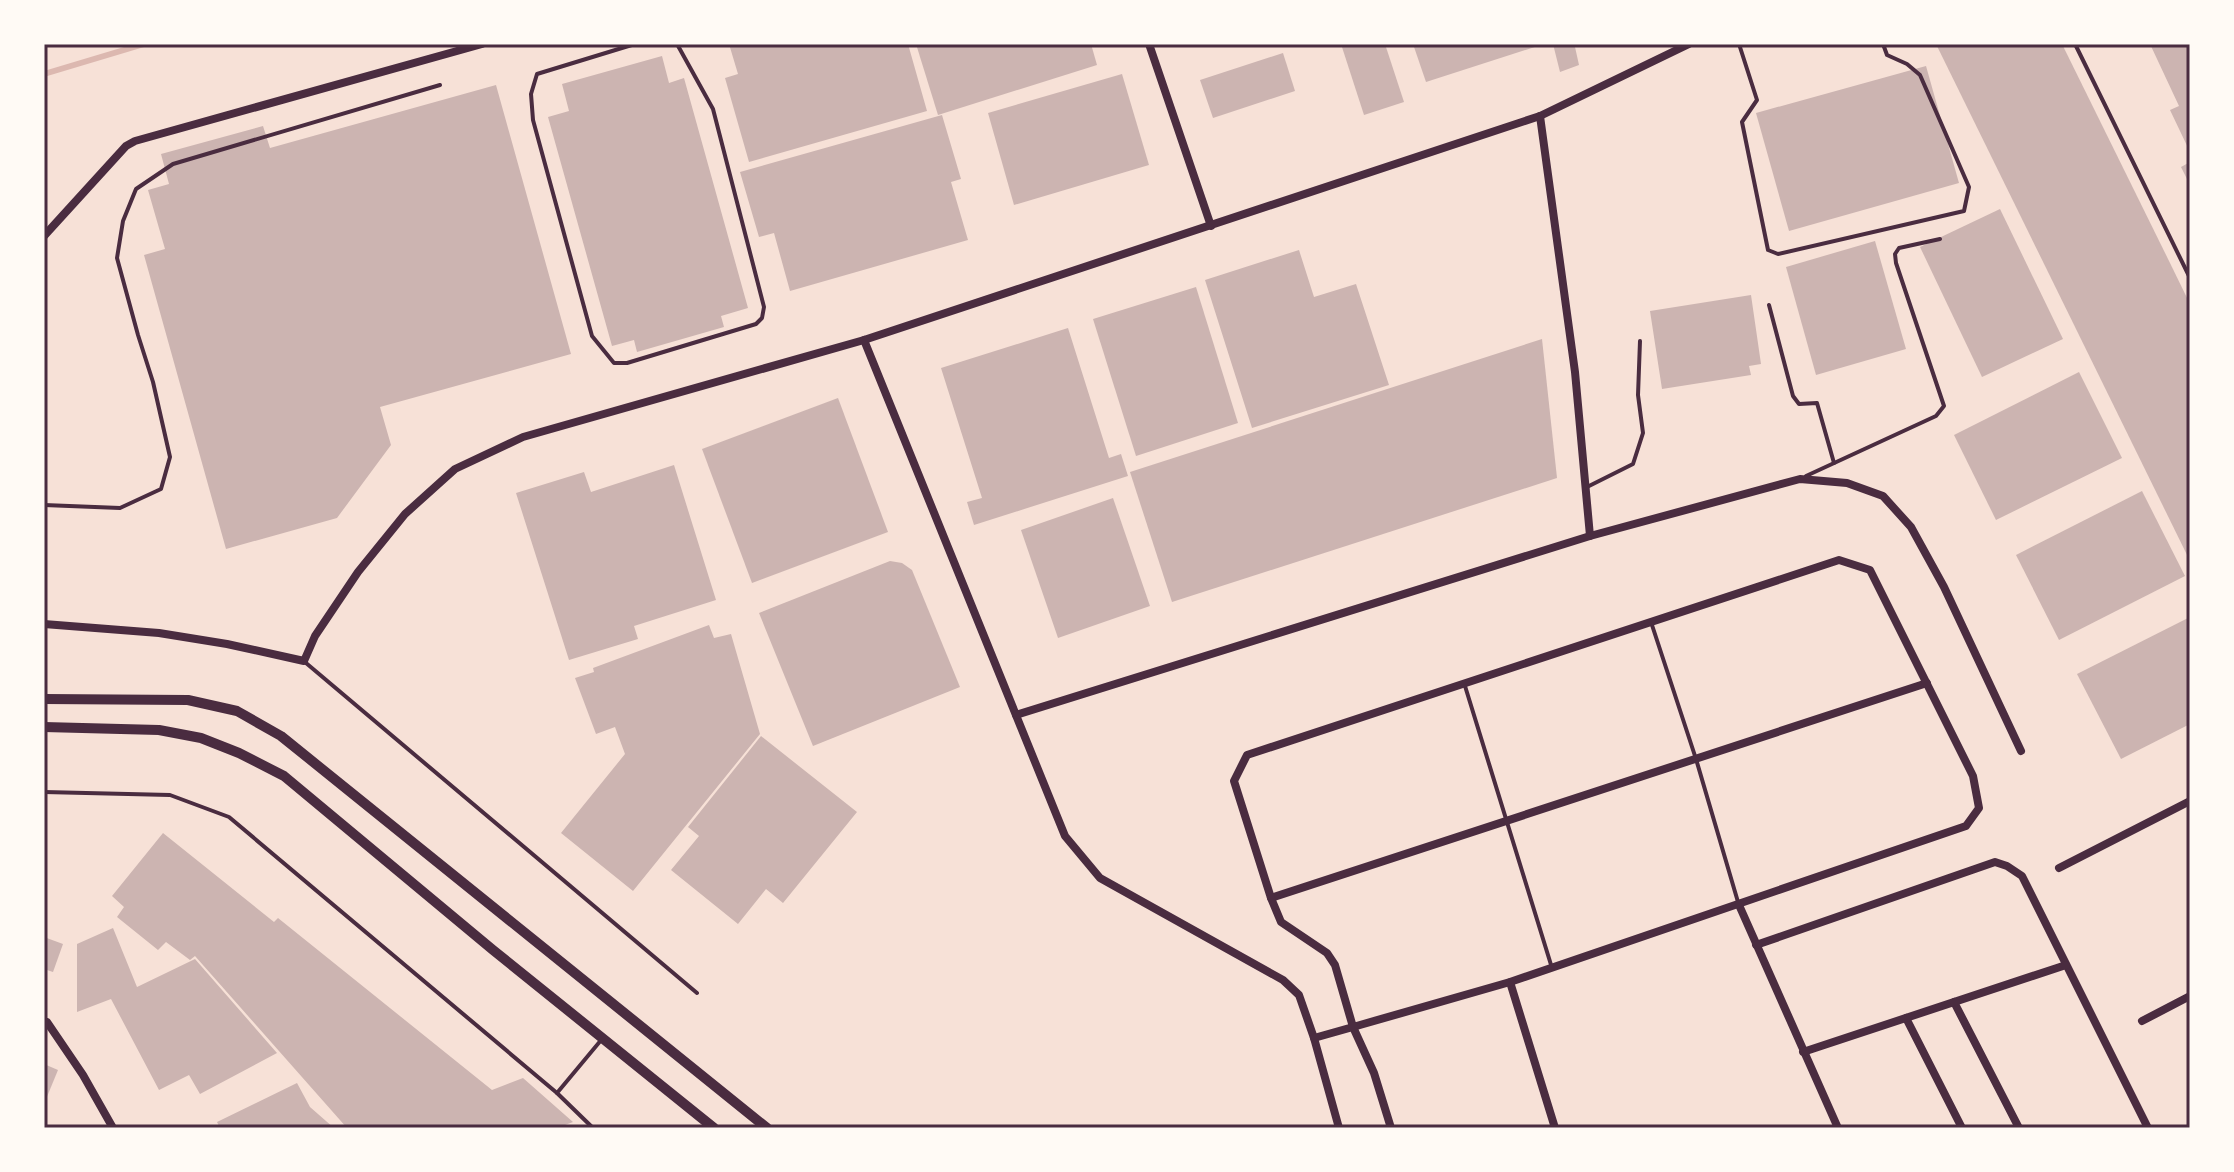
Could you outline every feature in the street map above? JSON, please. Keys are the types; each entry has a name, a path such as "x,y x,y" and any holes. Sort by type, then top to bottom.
{"street":[{"path":"44,236 126,146 135,141 482,44"},
{"path":"1149,44 1211,226"},
{"path":"44,624 159,633 304,661 315,636 358,572 405,514 455,469 523,437 864,340 1540,116 1689,44"},
{"path":"1540,116 1575,372 1590,536"},
{"path":"864,340 1065,836 1100,878 1283,980 1299,995 1339,1128"},
{"path":"1016,715 1590,536 1800,479 1847,483 1883,496 1911,527 1944,587 2021,751"},
{"path":"1314,1038 1353,1027 1510,982 1966,826 1979,808 1973,776 1870,570 1839,560 1247,755 1234,781 1271,898 1281,922 1327,953 1335,965 1353,1027 1374,1073 1391,1128"},
{"path":"1271,898 1927,683"},
{"path":"44,699 188,700 237,711 281,736 767,1128"},
{"path":"44,727 159,730 201,738 284,776 714,1128"},
{"path":"2059,868 2190,801"},
{"path":"1756,945 1995,862 2007,866 2022,876 2148,1128"},
{"path":"1739,905 1838,1128"},
{"path":"1803,1052 2066,965"},
{"path":"1510,982 1555,1128"},
{"path":"2142,1021 2190,996"},
{"path":"1954,1002 2019,1128"},
{"path":"1906,1018 1962,1128"},
{"path":"44,1021 83,1075 113,1128"}],"lane":[{"path":"635,44 537,74 531,94 533,120 592,336 614,363 627,363 756,324 762,318 764,307 713,109 677,44"},
{"path":"1739,44 1757,100 1742,122 1768,250 1778,254 1964,211 1969,187 1920,75 1907,64 1887,55 1883,44"},
{"path":"2075,44 2190,278"},
{"path":"44,505 120,508 161,489 170,457 153,382 117,258 123,221 136,189 173,164 440,85"},
{"path":"1800,479 1936,416 1944,406 1895,254 1899,248 1940,239"},
{"path":"1769,305 1793,396 1799,404 1817,403 1834,463"},
{"path":"1587,487 1633,464 1643,433 1638,395 1640,341"},
{"path":"1651,622 1739,905"},
{"path":"304,661 697,993"},
{"path":"1464,683 1552,968"},
{"path":"44,792 170,795 229,817 557,1093 593,1128"},
{"path":"557,1093 602,1038"}],"building":[{"path":"729,44 908,44 927,111 749,162 725,78 738,74"},
{"path":"916,44 1091,44 1097,65 938,115"},
{"path":"1341,44 1385,44 1404,102 1364,115"},
{"path":"1413,44 1541,44 1541,45 1426,82"},
{"path":"1553,44 1582,44 1575,47 1579,65 1560,72"},
{"path":"1936,44 2062,44 2170,263 2190,304 2190,561"},
{"path":"2150,44 2190,44 2190,152 2170,110 2179,106"},
{"path":"1283,53 1295,91 1213,118 1200,80"},
{"path":"662,56 669,83 684,78 748,308 721,316 724,327 637,352 634,340 612,346 548,117 569,111 562,84"},
{"path":"1926,66 1959,183 1789,231 1756,113"},
{"path":"1122,74 1149,165 1014,205 988,113"},
{"path":"496,85 571,354 380,407 391,445 337,518 226,549 144,255 165,249 148,190 169,184 161,154 263,126 270,148"},
{"path":"942,115 961,179 951,182 968,240 790,291 774,233 759,237 740,172"},
{"path":"2190,162 2190,185 2181,167"},
{"path":"2000,209 2063,339 1982,377 1920,247"},
{"path":"1875,241 1906,349 1816,375 1786,267"},
{"path":"1299,250 1314,297 1356,284 1389,385 1252,428 1205,280"},
{"path":"1196,287 1238,423 1136,456 1093,319"},
{"path":"1751,295 1761,364 1749,366 1751,375 1662,389 1650,311"},
{"path":"1068,328 1109,458 1121,454 1128,476 974,525 967,502 982,498 941,368"},
{"path":"1542,339 1557,478 1172,602 1130,472"},
{"path":"2079,372 2122,458 1996,520 1954,435"},
{"path":"838,398 888,532 752,583 702,449"},
{"path":"674,465 716,600 634,626 638,639 569,660 516,493 584,472 591,492"},
{"path":"2142,491 2185,576 2059,640 2016,555"},
{"path":"1113,498 1150,606 1058,638 1021,530"},
{"path":"890,561 902,563 912,570 960,687 813,746 759,613"},
{"path":"2190,617 2190,724 2121,759 2077,674"},
{"path":"709,625 714,638 731,634 760,734 633,891 561,833 625,754 615,727 596,734 575,678 594,672 593,668"},
{"path":"761,736 857,812 783,903 766,889 738,924 671,870 699,836 688,827"},
{"path":"163,833 274,922 278,918 492,1090 523,1078 573,1122 557,1128 347,1128 195,956 190,960 166,942 158,950 117,917 124,907 112,896"},
{"path":"113,928 137,987 195,959 277,1053 200,1094 189,1075 159,1090 111,999 77,1012 77,944"},
{"path":"44,937 63,944 53,972 44,969"},
{"path":"44,1064 58,1070 44,1104"},
{"path":"297,1083 310,1107 334,1128 220,1128 217,1122"}],"waterway":[{"path":"44,74 144,44"}]}
